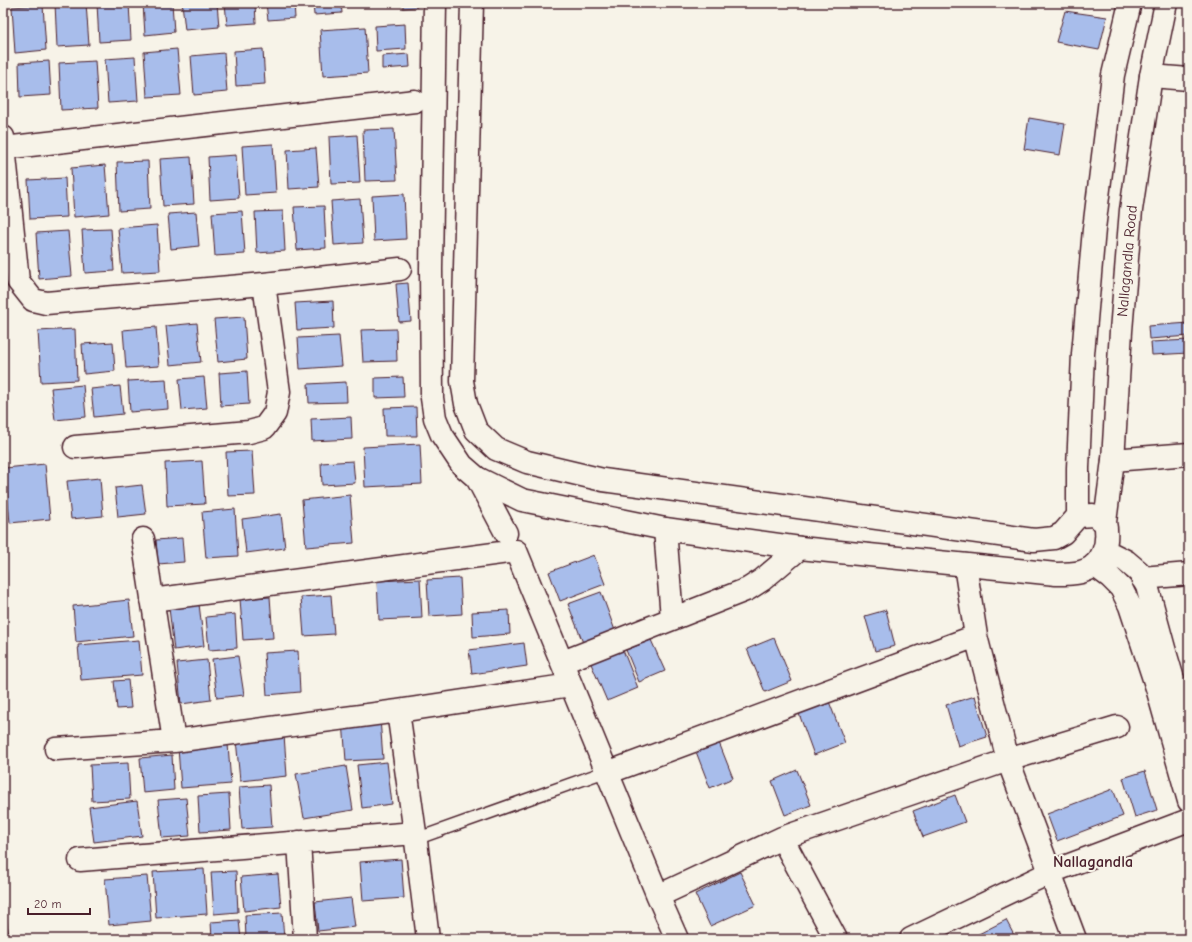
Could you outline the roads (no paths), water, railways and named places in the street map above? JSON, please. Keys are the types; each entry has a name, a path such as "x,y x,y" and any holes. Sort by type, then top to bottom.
{"street":[{"path":"435,3 431,269 432,398 435,418 442,435 462,465 477,478 522,500 664,529 800,548 1056,574 1083,572 1099,558 1126,561 1138,572 1146,586 1187,722"},
{"path":"472,3 462,381 466,404 476,430 496,449 527,462 603,480 1034,540 1054,538 1063,533 1078,516 1078,468 1083,354 1094,229 1113,75 1130,3"},
{"name":"Nallagandla Road","path":"1099,558 1107,544 1105,522 1113,460 1121,331 1131,210 1151,76 1166,3"},
{"path":"1151,76 1189,79"},
{"path":"400,269 264,284 46,303 33,300 18,281 4,143 415,101"},
{"path":"432,208 467,209"},
{"path":"74,447 249,432 264,428 274,413 279,392 264,284"},
{"path":"1113,460 1189,454"},
{"path":"477,478 511,542 563,662 571,685 677,939"},
{"path":"1078,516 1093,515 1105,522"},
{"path":"664,529 672,618"},
{"path":"143,539 174,741"},
{"path":"152,600 511,542"},
{"path":"563,662 672,618 717,603 748,590 800,548"},
{"path":"1099,558 1110,577 1121,588 1130,606 1157,688 1189,801"},
{"path":"965,565 976,636 1008,760 1075,939"},
{"path":"1142,578 1189,574"},
{"path":"607,772 976,636"},
{"path":"56,749 174,741 398,711 571,685"},
{"path":"398,711 416,836 428,939"},
{"path":"658,896 782,838 1008,760 1117,727"},
{"path":"911,939 1051,872 1189,820"},
{"path":"80,860 299,842 416,836"},
{"path":"782,838 836,939"},
{"path":"299,842 305,939"}],"lane":[{"path":"416,836 607,772"}],"railway":[{"path":"3,898 8,939"}],"district":[{"name":"Nallagandla","path":"1093,862"}]}
